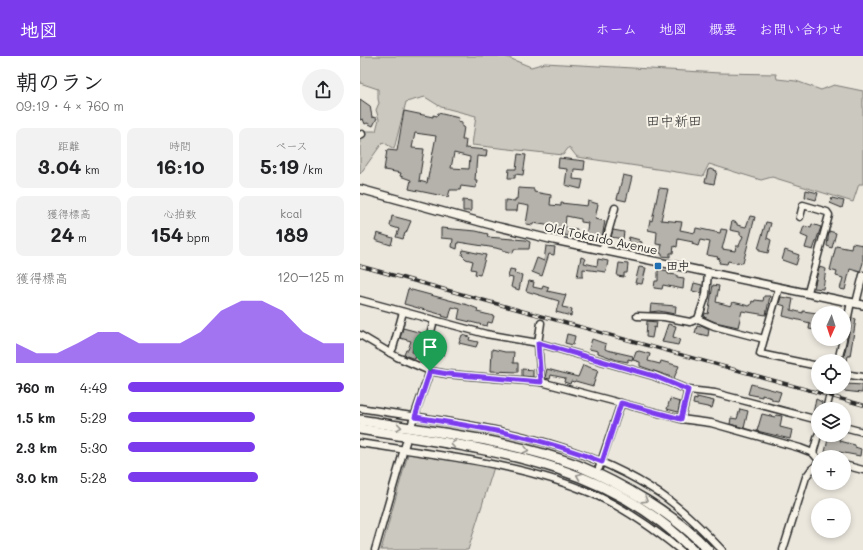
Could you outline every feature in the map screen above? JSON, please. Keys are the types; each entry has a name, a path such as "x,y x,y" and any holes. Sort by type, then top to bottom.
{"highway":[{"path":"360,420 494,443 577,465 611,480 669,516 708,550"},
{"path":"360,429 494,452 548,465 572,473 607,487 631,502 655,518 693,550"}],"main road":[{"name":"Old Tokaido Avenue","path":"360,189 508,229 708,273 857,303"}],"street":[{"path":"800,217 804,205 827,212 829,215 808,292"},
{"path":"604,250 615,208"},
{"path":"698,319 706,295 708,273"},
{"path":"851,318 857,303 863,275"},
{"path":"780,288 760,354 811,365"},
{"path":"360,300 486,334 538,343 654,376 688,390 715,393 811,418"},
{"path":"390,353 393,348 403,312"},
{"path":"638,316 664,317 690,322 698,319 714,326 764,339"},
{"path":"427,347 434,320"},
{"path":"541,323 538,343 541,382"},
{"path":"360,335 390,353 430,371 448,374 541,382 681,419 710,423 811,451"},
{"path":"414,420 430,371"},
{"path":"851,375 863,377"},
{"path":"681,419 688,390"},
{"path":"601,465 621,403"},
{"path":"360,408 414,420 514,434 541,440 652,488 678,508 722,550"},
{"path":"851,429 863,432"},
{"path":"375,550 405,450 406,442"},
{"path":"360,443 523,472 592,491 647,525 680,550"},
{"path":"851,467 863,470"},
{"path":"783,550 806,477 811,470"}],"shaded area":[{"path":"360,56 504,56 531,67 545,63 720,73 776,74 777,79 796,81 821,90 834,85 863,91 863,184 859,184 853,202 772,177 761,180 709,164 703,176 577,157 569,147 563,155 472,145 476,116 441,107 425,97 406,102 394,149 383,142 360,174 360,131 376,131 379,119 376,110 379,103 378,89 360,83"},
{"path":"408,454 494,467 468,550 381,550"}],"building":[{"path":"360,99 370,106 372,117 377,118 373,126 367,123 365,124 363,119 360,120"},
{"path":"404,111 433,117 433,115 437,116 438,113 459,118 458,121 462,122 462,127 464,127 462,140 466,140 465,148 487,150 486,157 477,156 475,180 477,180 476,188 461,186 460,190 450,190 448,197 409,189 411,180 400,176 401,173 384,170 387,150 397,151","holes":["415,133 436,136 427,183 419,181 424,149 412,148","454,153 470,157 469,169 451,168"]},
{"path":"518,154 526,155 523,175 515,174 515,178 508,178 509,169 516,169"},
{"path":"559,158 585,161 584,170 574,169 573,179 583,180 581,189 565,185 567,169 558,168"},
{"path":"710,169 717,171 714,184 705,182 708,170"},
{"path":"623,175 632,177 626,201 617,199"},
{"path":"518,188 534,189 534,192 551,195 550,205 561,206 561,203 587,206 588,201 598,204 595,219 605,221 602,238 586,236 588,223 581,222 581,219 566,216 565,227 577,229 576,237 557,234 558,227 533,223 533,225 526,224 529,206 518,204 517,211 505,211 505,200 515,201 515,199 517,199"},
{"path":"659,188 668,189 661,220 682,222 680,230 695,233 696,228 720,233 721,229 727,230 722,249 735,251 736,246 739,246 743,236 740,235 740,232 730,230 732,221 737,223 737,225 746,227 750,216 755,217 743,263 728,261 727,264 719,263 720,259 717,258 718,257 707,255 710,242 700,240 698,246 692,244 693,242 678,239 677,247 674,246 673,253 670,253 670,257 662,256 660,253 662,245 656,244 657,232 648,230 650,220 652,221"},
{"path":"806,190 818,193 816,200 805,197"},
{"path":"832,198 844,201 842,208 830,203"},
{"path":"463,200 471,201 471,211 463,211"},
{"path":"392,216 411,221 403,239 396,237 399,229 390,226"},
{"path":"766,222 771,223 767,238 771,240 768,253 758,249"},
{"path":"812,224 821,227 813,250 805,248 808,238 801,235 804,226 811,228"},
{"path":"441,228 476,231 488,234 487,237 526,240 530,242 529,249 514,249 513,253 496,248 458,242 457,249 452,247 453,239 441,238"},
{"path":"613,230 624,232 623,239 611,237"},
{"path":"829,231 836,233 832,248 827,246"},
{"path":"377,233 393,238 391,245 375,240"},
{"path":"629,237 640,240 639,241 642,242 641,248 627,247"},
{"path":"852,243 863,245 863,263 860,272 850,269 845,290 840,289 843,278 836,276 837,272 830,270 836,246 851,249"},
{"path":"546,246 555,247 554,255 549,254 542,276 532,272 537,258 544,261"},
{"path":"463,250 486,255 480,275 475,274 476,270 471,269 473,261 466,259 462,255"},
{"path":"785,250 799,255 796,265 782,260"},
{"path":"581,257 586,259 584,263 597,266 598,259 608,261 606,272 583,269 583,277 577,277"},
{"path":"619,263 628,264 627,273 624,273 624,277 617,276"},
{"path":"639,267 646,268 642,284 635,283"},
{"path":"819,267 826,269 823,289 814,288"},
{"path":"510,269 515,270 514,273 522,275 519,290 511,287 513,278 508,277"},
{"path":"658,269 668,271 668,274 677,275 677,277 684,278 683,289 663,285 662,289 654,288 655,281 658,281"},
{"path":"529,281 534,282 533,287 542,289 543,285 549,287 547,291 566,295 562,307 572,309 571,316 556,312 559,301 526,291"},
{"path":"694,283 702,285 702,293 692,291"},
{"path":"713,285 719,286 716,302 731,306 733,302 749,306 751,305 752,301 763,301 764,296 770,296 766,315 742,311 738,327 715,322 704,317 705,313 708,314"},
{"path":"408,289 478,309 477,312 494,316 492,323 488,322 487,326 458,319 460,309 452,307 449,318 404,304"},
{"path":"781,297 793,299 791,310 803,313 803,311 811,312 811,329 809,329 810,323 783,316 785,306 779,304"},
{"path":"651,304 676,306 675,314 659,311 650,312"},
{"path":"852,318 856,319 850,354 844,354 846,346 851,346"},
{"path":"647,321 657,322 656,328 654,327 652,338 646,337"},
{"path":"668,324 676,326 673,337 680,339 678,345 662,342"},
{"path":"701,325 709,329 708,336 695,333 697,326 701,327"},
{"path":"403,328 422,333 419,343 415,342 412,352 417,353 415,359 404,355 406,350 408,350 411,341 400,338"},
{"path":"567,334 575,336 573,345 565,343"},
{"path":"462,335 470,337 469,340 478,342 476,347 459,343"},
{"path":"592,339 606,344 605,349 607,350 633,356 632,360 628,359 628,362 617,360 598,353 598,351 589,349"},
{"path":"434,343 446,346 444,355 431,351"},
{"path":"492,349 505,352 514,352 513,363 518,363 518,372 491,371"},
{"path":"639,351 650,354 648,361 660,364 661,361 679,366 674,378 640,366 640,362 633,360 636,352"},
{"path":"583,365 598,370 593,386 575,381 571,381 570,384 564,382 565,378 551,375 550,379 545,378 547,369 578,377"},
{"path":"522,369 533,370 533,377 522,376"},
{"path":"751,384 781,392 778,401 762,395 762,397 748,394"},
{"path":"851,384 863,385 862,393 851,392"},
{"path":"697,397 714,401 712,408 693,404 694,399 697,400"},
{"path":"670,399 680,402 678,412 667,409"},
{"path":"740,409 748,411 744,428 730,424 731,418 737,419"},
{"path":"762,414 775,417 776,415 782,416 780,427 792,430 790,439 757,431"},
{"path":"827,442 844,442 855,445 855,447 861,449 860,456 851,454 851,450 825,450"}],"railway":[{"path":"360,266 863,405"}],"place":[{"name":"田中","path":"658,266"}],"district":[{"name":"田中新田","path":"674,121"}],"route":[{"path":"538,343 654,376 688,390 681,419 621,403 602,462 541,440 487,428 415,417 430,371 448,374 541,382 538,343"}]}
